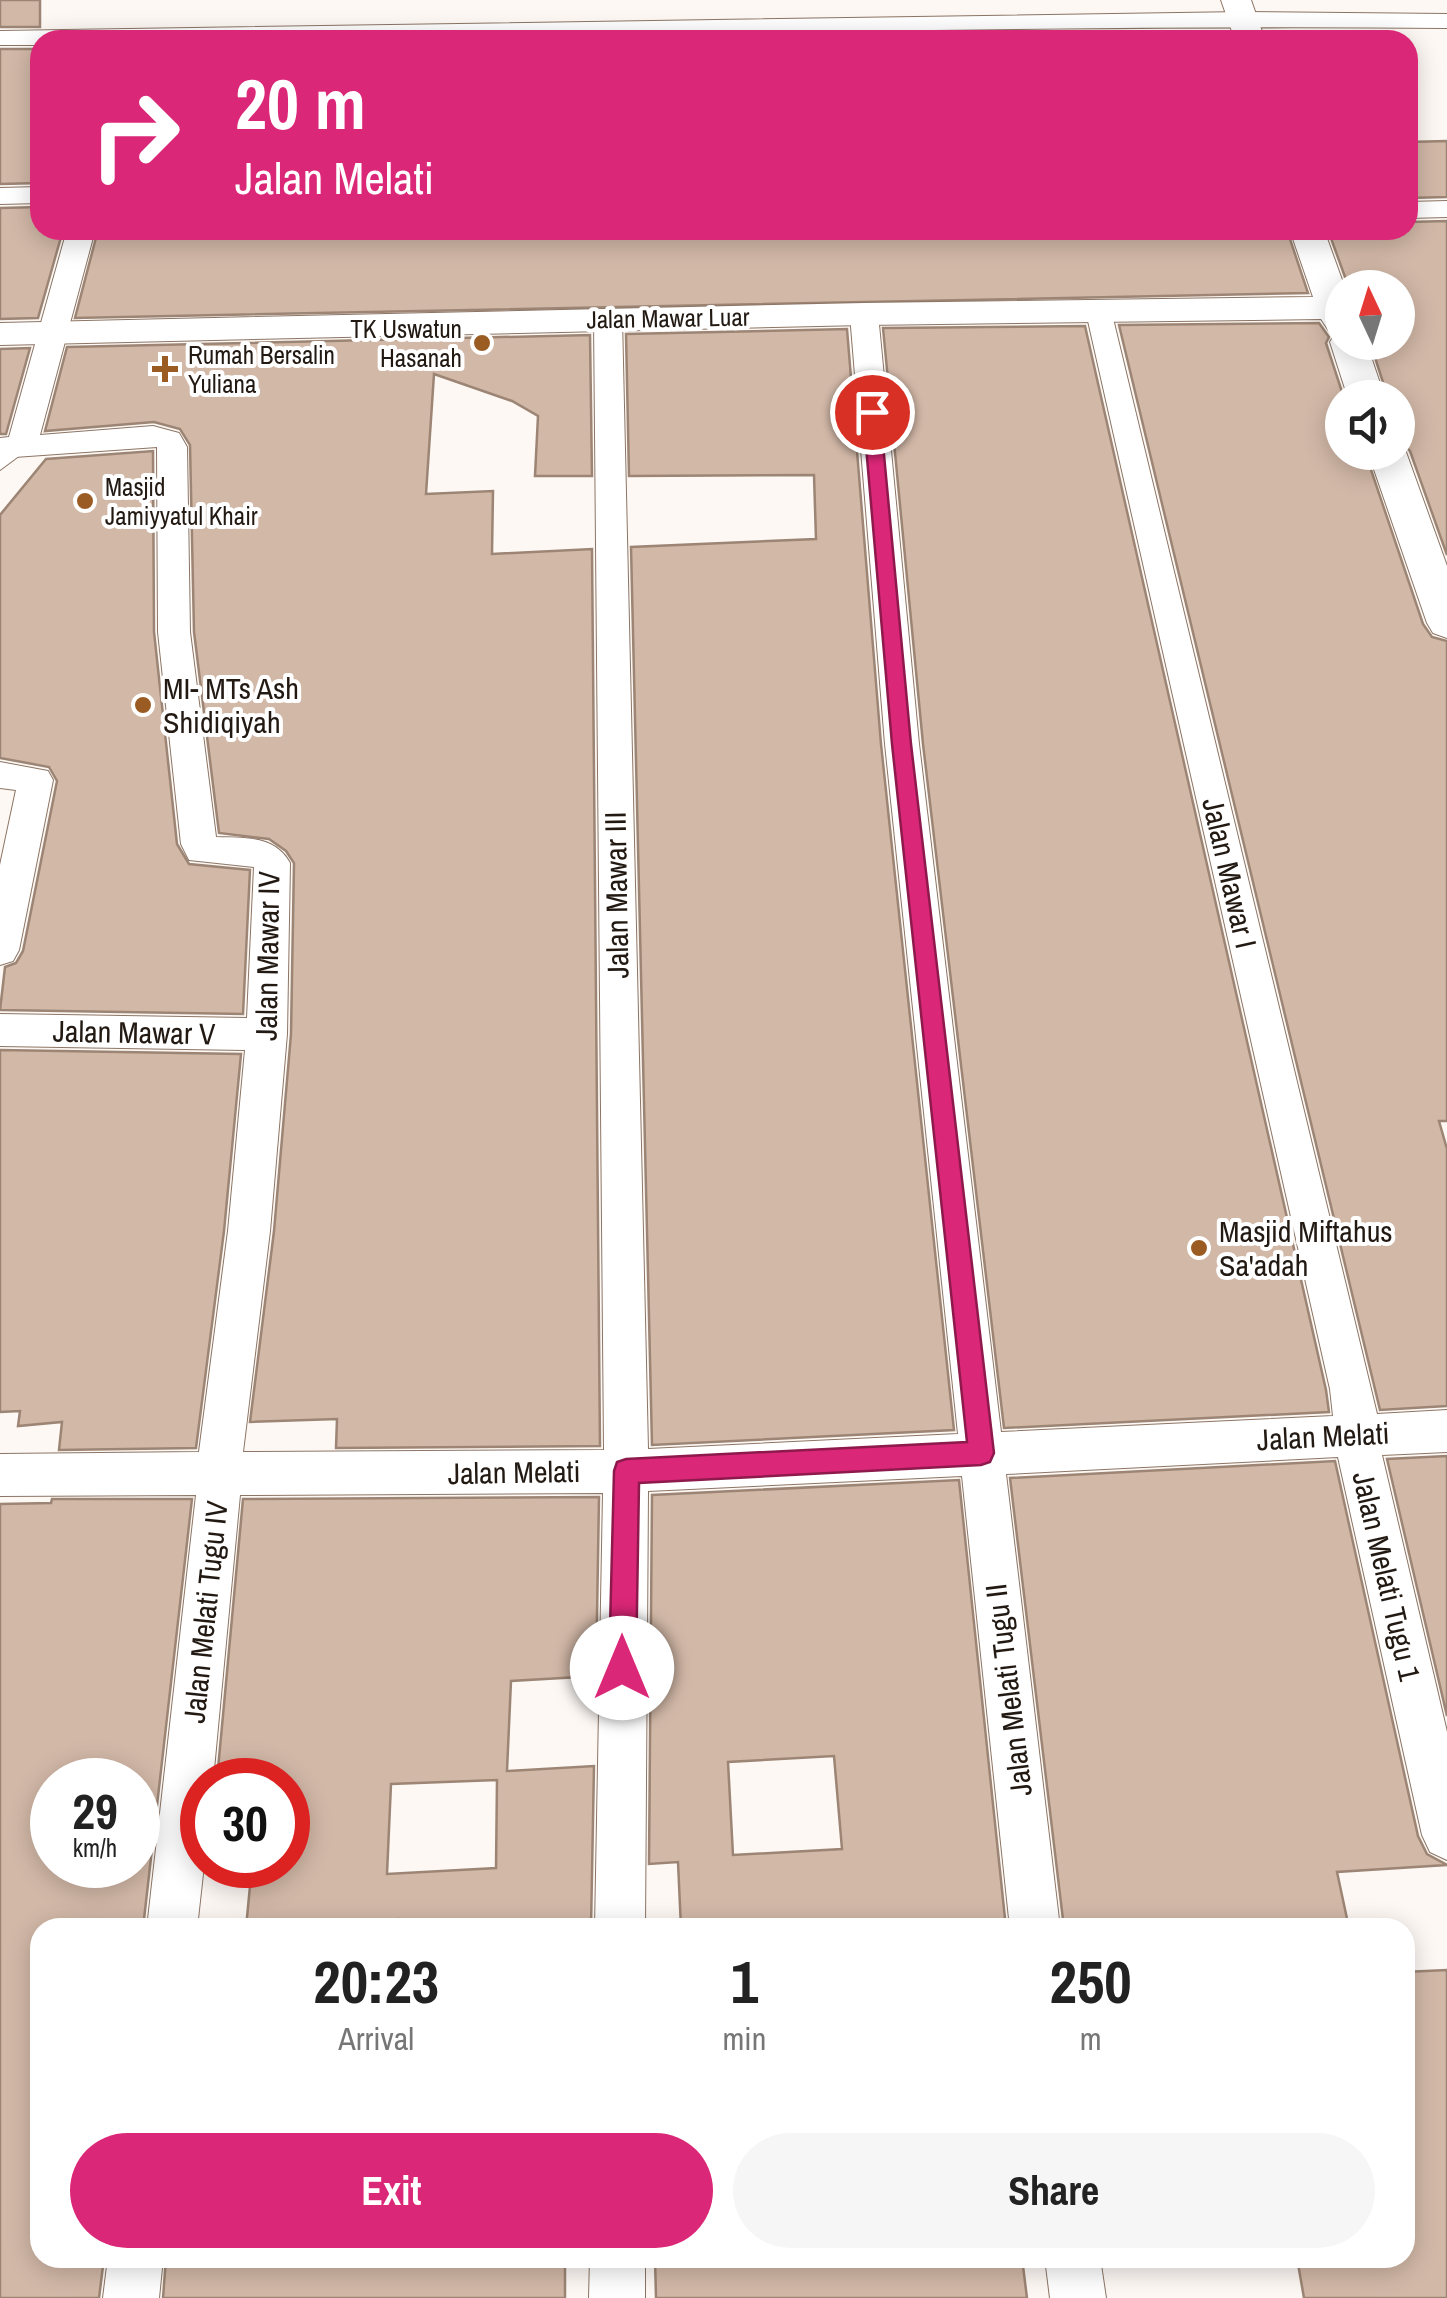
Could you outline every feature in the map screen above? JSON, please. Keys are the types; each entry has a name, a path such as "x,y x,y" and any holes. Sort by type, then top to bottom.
{"street":[{"path":"320,30 1447,21"},
{"path":"0,38 30,37"},
{"path":"0,196 30,195"},
{"path":"1418,210 1447,209"},
{"path":"7,453 52,334 78,240"},
{"path":"1311,240 1325,279"},
{"name":"Jalan Mawar Luar","path":"0,334 864,314 1100,312 1325,318"},
{"name":"Jalan Mawar I","path":"1100,312 1352,1388 1357,1434"},
{"name":"Jalan Melati Tugu II","path":"864,314 902,744 1034,1918"},
{"name":"Jalan Mawar III","path":"608,319 626,1471 620,1918"},
{"name":"Jalan Mawar IV","path":"7,453 153,436 168,440 172,447 174,632 199,844 202,850 212,852 260,853 272,864 268,1034 250,1230 218,1474"},
{"path":"1392,470 1447,622"},
{"path":"0,776 36,780 0,950"},
{"name":"Jalan Mawar V","path":"0,1030 268,1034"},
{"name":"Jalan Melati","path":"0,1476 626,1471 1447,1432"},
{"name":"Jalan Melati Tugu 1","path":"1357,1434 1447,1835"},
{"name":"Jalan Melati Tugu IV","path":"173,1918 217,1520 218,1474"},
{"path":"131,2298 135,2268"},
{"path":"617,2298 618,2268"},
{"path":"1074,2268 1078,2298"}],"building":[{"path":"0,0 40,0 40,27 0,27"},
{"path":"0,49 30,49 30,183 0,184"},
{"path":"1447,141 1447,197 1418,198 1418,142"},
{"path":"30,207 30,240 60,240 38,318 0,319 0,208"},
{"path":"1447,221 1447,555 1415,465 1415,380 1382,380 1376,360 1415,360 1415,270 1342,270 1332,240 1418,240 1418,222"},
{"path":"95,240 1290,240 1308,293 75,318"},
{"path":"1319,323 1325,331 1325,360 1332,360 1338,380 1325,380 1325,470 1371,470 1423,624 1432,637 1447,641 1447,1121 1439,1121 1447,1149 1447,1406 1380,1410 1119,325"},
{"path":"1085,326 1329,1412 1004,1428 923,744 883,328"},
{"path":"847,329 881,744 954,1430 652,1445 631,547 816,539 814,475 629,476 626,334"},
{"path":"590,335 592,476 535,476 538,416 512,401 434,374 426,494 493,491 492,554 592,549 600,1446 336,1448 337,1419 250,1422 274,1231 291,1034 294,863 286,851 269,839 219,833 194,632 190,445 180,429 154,422 45,431 67,347"},
{"path":"30,348 6,434 0,434 0,349"},
{"path":"153,451 154,632 177,844 189,864 250,870 243,1014 0,1010 5,967 16,963 23,951 57,781 49,767 0,758 0,515 46,459"},
{"path":"0,1050 241,1054 224,1231 196,1448 59,1450 62,1422 18,1426 20,1411 0,1412"},
{"path":"1447,1456 1447,1716 1387,1459"},
{"path":"1335,1461 1418,1836 1427,1854 1447,1865 1337,1872 1347,1918 1063,1918 1010,1478"},
{"path":"959,1480 1005,1918 681,1918 678,1862 649,1864 652,1495","holes":["834,1756 842,1849 733,1855 728,1762"]},
{"path":"599,1497 596,1676 511,1681 507,1771 594,1766 591,1918 247,1918 250,1888 310,1888 310,1758 219,1758 243,1499","holes":["497,1780 496,1868 387,1874 391,1784"]},
{"path":"52,1499 192,1499 160,1779 160,1758 30,1758 30,1888 148,1888 144,1918 30,1918 30,2268 103,2268 99,2298 0,2298 0,1504 51,1503"},
{"path":"1447,1970 1447,2298 1304,2298 1299,2268 1415,2268 1415,1972"},
{"path":"165,2268 565,2268 565,2298 163,2298"},
{"path":"655,2268 1023,2268 1027,2298 656,2298"}],"place":[{"name":"TK Uswatun Hasanah","path":"482,343"},
{"name":"Rumah Bersalin Yuliana","path":"165,369"},
{"name":"Masjid Jamiyyatul Khair","path":"85,501"},
{"name":"MI- MTs Ash Shidiqiyah","path":"143,705"},
{"name":"Masjid Miftahus Sa'adah","path":"1199,1248"}],"route":[{"path":"622,1668 626,1471 981,1453 902,744 872,412"}]}
